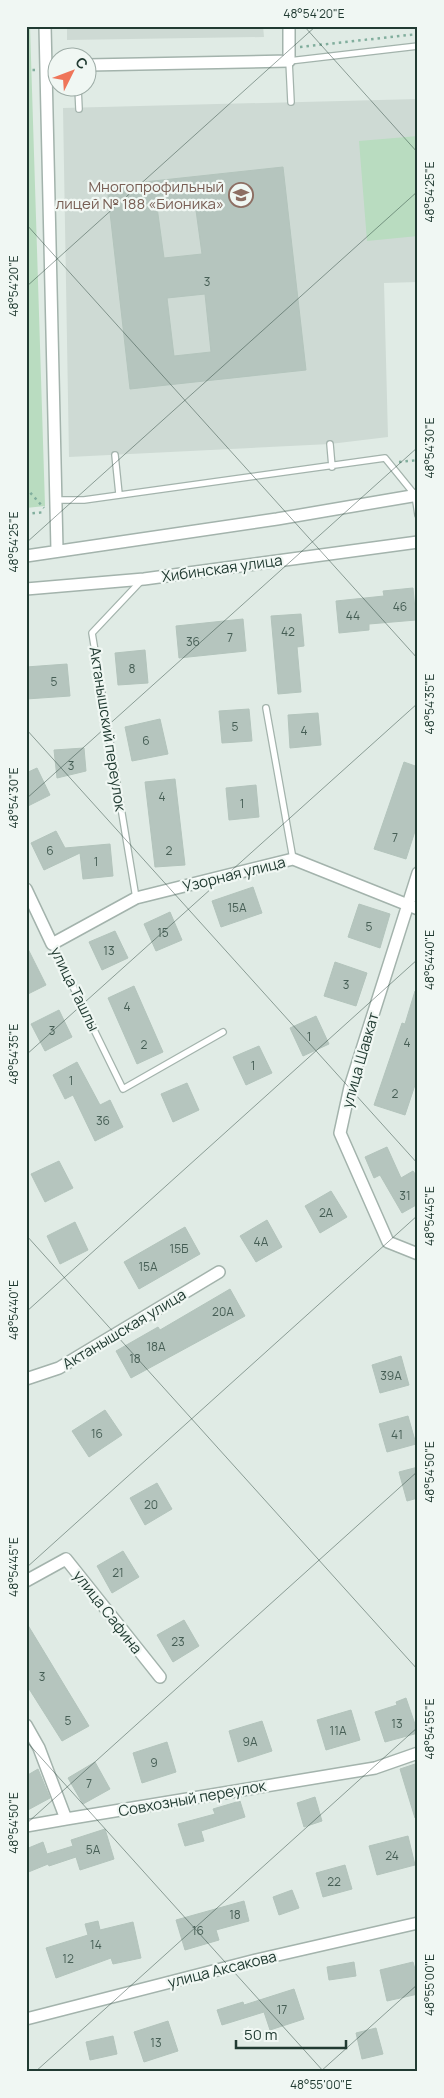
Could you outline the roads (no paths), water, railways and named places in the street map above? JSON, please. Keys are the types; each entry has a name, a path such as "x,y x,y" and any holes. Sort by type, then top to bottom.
{"street":[{"path":"45,26 40,67 57,550"},
{"path":"98,65 289,61 289,26"},
{"path":"40,67 48,66"},
{"path":"26,556 277,519 416,495"},
{"name":"Хибинская улица","path":"26,590 144,579 418,542"},
{"name":"Узорная улица","path":"52,944 136,898 293,859 412,907"},
{"name":"улица Шавкат","path":"418,873 412,907 350,1087 340,1133 388,1242 418,1254"},
{"name":"улица Ташлы","path":"26,889 52,944"},
{"name":"Актанышская улица","path":"26,1379 59,1368 219,1272"},
{"name":"улица Сафина","path":"26,1581 66,1559 160,1677"},
{"path":"26,1725 39,1748 66,1819"},
{"name":"Совхозный переулок","path":"26,1826 375,1768 418,1753"},
{"name":"улица Аксакова","path":"26,2019 256,1960 418,1923"}],"lane":[{"path":"291,102 289,61 418,46"},
{"path":"78,98 79,108"},
{"path":"330,444 332,467"},
{"path":"115,455 119,494"},
{"path":"56,500 84,500 332,467 385,458 416,495 418,514"},
{"name":"Актанышский переулок","path":"136,898 92,632 144,579"},
{"path":"266,708 293,859"},
{"name":"улица Ташлы","path":"52,944 123,1089 223,1032"}],"place":[{"name":"Многопрофильный лицей № 188 «Бионика»","path":"241,195"}]}
